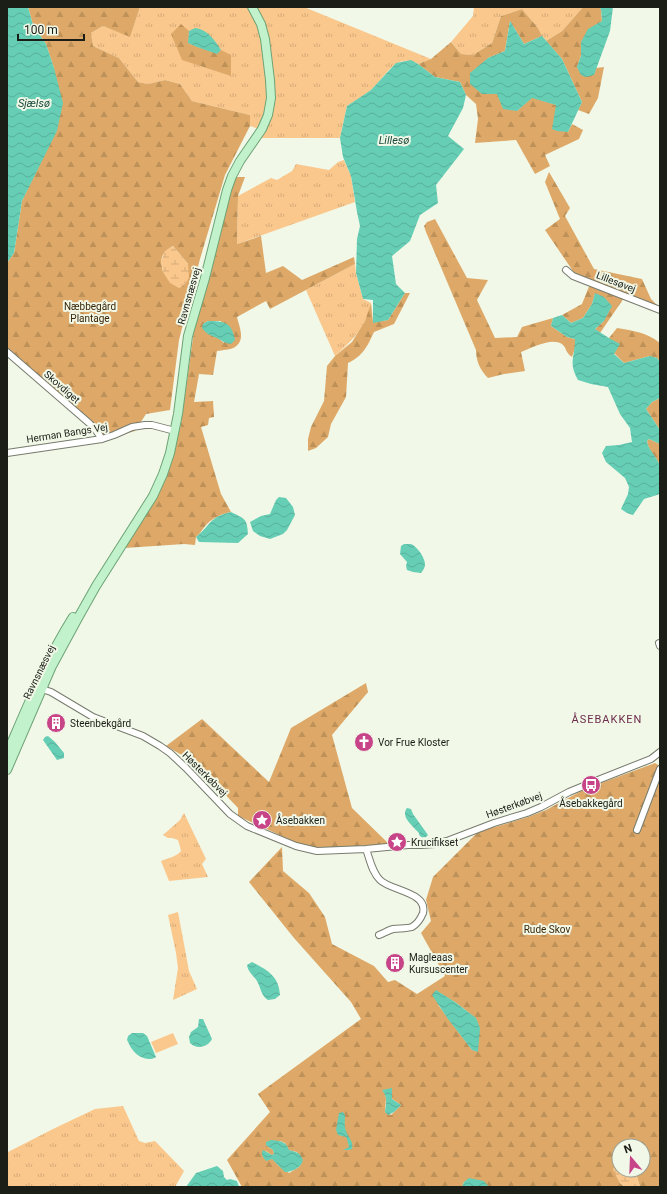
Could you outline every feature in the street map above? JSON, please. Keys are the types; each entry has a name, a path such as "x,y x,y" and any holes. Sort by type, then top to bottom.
{"main road":[{"name":"Ravnsnæsvej","path":"7,753 39,688 96,586 153,496 168,460 178,414 188,336 205,278 227,190 240,161 262,128 268,115 271,98 265,39 261,24 252,7"},
{"name":"Ravnsnæsvej","path":"8,767 39,688"}],"street":[{"name":"Lillesøvej","path":"566,270 574,276 660,310"},
{"name":"Skovdiget","path":"7,352 95,429 102,439"},
{"name":"Herman Bangs Vej","path":"7,453 102,439 132,427 145,424 175,431"},
{"name":"Høsterkøbvej","path":"39,688 51,692 93,716 143,736 160,746 186,768 230,814 247,826 296,846 310,850 325,851 366,849 435,844 447,841 494,823 527,813 598,780 651,759 660,752"},
{"path":"636,830 660,769"},
{"path":"366,849 374,872 380,880 389,886 415,896 419,899 423,906 421,918 410,928 393,929 379,935"}],"green space":[{"name":"Næbbegård Plantage","path":"28,7 140,7 130,37 103,26 91,33 93,46 119,58 138,82 148,84 165,80 180,84 192,101 250,115 250,126 225,175 200,259 179,340 170,410 146,414 135,431 103,440 92,423 7,349 7,263 14,253 22,201 36,172 54,68 46,44 33,25","holes":["173,246 188,264 163,272 161,260 163,254"]},
{"path":"140,7 248,7 259,27 263,40 268,98 265,113 259,129 250,126 250,115 192,101 180,84 165,80 148,84 138,82 119,58 93,46 91,33 103,26 130,36"},
{"path":"254,7 304,7 431,59 418,64 410,61 403,61 397,64 386,73 371,90 347,106 340,138 261,138 270,117 272,80"},
{"path":"474,7 583,7 562,31 546,41 538,28 522,9 501,16 492,43 473,55 461,54 451,42 473,16"},
{"path":"583,7 598,7 601,9 602,21 581,42 581,56 577,67 594,75 596,68 604,67 598,98 589,114 578,110 582,102 562,59 546,41 562,31"},
{"path":"522,9 538,28 542,36 524,44 510,21 505,51 488,58 482,94 497,94 517,111 532,97 556,105 568,132 572,124 583,130 579,139 545,155 550,166 535,174 516,140 475,143 478,119 476,104 466,95 460,82 435,77 418,64 431,59 451,42 461,54 473,55 492,43 501,16"},
{"path":"181,24 189,31 188,43 217,53 221,50 231,55 231,76 182,60 171,34"},
{"path":"344,160 351,176 355,202 237,244 238,196 271,178 277,180 292,171 296,164 329,170 338,162"},
{"path":"549,172 570,208 565,216 594,269 642,279 651,299 659,307 575,274 545,230 560,219 545,182"},
{"path":"236,177 245,177 238,196 237,244 261,236 266,273 283,266 302,280 354,257 355,264 270,309 266,301 237,317 241,333 238,344 231,349 217,351 213,375 199,374 194,402 213,401 214,417 209,418 208,425 201,427 221,494 231,512 212,519 196,537 195,545 184,544 125,548 159,493 170,464 181,424 194,331","holes":["208,321 221,321 224,343 203,324"]},
{"path":"435,219 467,278 488,280 477,300 495,338 517,337 522,327 553,318 551,326 567,337 575,339 575,348 572,357 568,354 563,345 548,342 521,352 525,371 488,378 479,365 476,350 424,226 427,222"},
{"path":"173,246 188,264 189,277 185,285 179,288 170,283 163,272 161,261 165,251"},
{"path":"355,264 363,299 371,303 366,319 358,332 335,356 306,290"},
{"path":"590,284 624,298 600,333 595,329 604,321 595,294 592,304 583,318 571,323 562,315 582,304"},
{"path":"405,293 410,293 394,324 374,332 361,354 348,363 346,397 331,424 328,437 316,448 308,451 308,439 311,427 324,401 327,366 335,356 352,342 365,321 371,303 373,322 388,320"},
{"path":"617,328 645,334 655,339 660,343 660,362 657,358 650,356 624,363 614,353 609,338"},
{"path":"660,398 660,430 646,409 652,402"},
{"path":"649,439 660,444 660,465 649,447 647,441"},
{"path":"366,683 368,692 332,735 352,808 389,844 310,849 238,816 238,808 194,762 166,746 202,719 269,782 291,728"},
{"name":"Rude Skov","path":"655,763 660,766 660,1187 640,1187 637,1178 651,1178 651,1138 611,1138 611,1178 619,1178 620,1183 625,1187 489,1187 483,1182 477,1181 464,1182 462,1187 242,1187 227,1160 270,1112 258,1094 361,1019 351,1002 294,938 249,882 282,847 283,871 309,893 325,917 332,944 374,966 388,982 395,980 417,994 445,976 421,933 431,921 426,900 433,877 478,832 546,810 585,789","holes":["435,991 455,1002 476,1018 478,1051 472,1050 439,1006","385,1094 401,1105 391,1115 385,1112","280,1141 285,1143 288,1150 297,1152 302,1162 299,1167 289,1173 278,1165 265,1150 272,1155 274,1154 273,1150 266,1145"]},
{"path":"184,813 206,859 202,864 208,877 169,881 161,861 174,856 181,851 178,840 168,838 163,835 180,820"},
{"path":"178,912 189,971 197,989 173,1000 178,968 168,915"},
{"path":"173,1033 178,1044 156,1053 151,1042"},
{"path":"123,1106 139,1141 145,1143 155,1141 184,1171 175,1187 7,1187 8,1152 95,1109"},
{"path":"617,1178 637,1178 640,1187 629,1187 620,1183"}],"water":[{"name":"Sjælsø","path":"7,7 28,7 33,25 46,44 63,103 57,131 22,201 14,253 7,263"},
{"path":"598,7 613,7 610,31 594,75 586,77 581,75 577,67 581,56 581,42 588,29 602,21 601,9"},
{"path":"510,21 524,44 542,36 562,59 582,102 568,132 552,129 556,105 532,98 517,111 503,109 497,94 482,94 470,84 470,73 488,58 505,51"},
{"path":"195,28 203,30 213,39 221,50 217,54 188,43 189,31"},
{"name":"Lillesø","path":"411,60 435,77 460,82 466,95 463,108 448,136 464,149 436,185 438,203 420,215 410,241 392,256 396,284 405,293 388,320 373,323 373,300 363,299 356,273 357,239 360,226 351,176 343,157 340,138 347,106 371,90 396,63"},
{"path":"595,293 604,297 612,306 604,321 595,329 620,344 614,354 624,363 650,356 657,358 660,362 660,398 652,402 646,409 660,430 660,444 649,439 647,441 660,467 660,494 644,499 633,515 621,509 628,494 629,487 625,478 606,462 602,453 606,446 632,442 630,428 620,414 608,387 578,380 573,369 575,339 567,337 551,326 553,318 562,315 571,323 583,318 592,304"},
{"path":"208,321 219,321 229,326 232,329 235,340 229,344 208,334 202,328 203,324"},
{"path":"279,497 286,498 293,507 295,515 287,530 283,534 270,539 260,536 253,531 250,522 261,516 270,514 276,500"},
{"path":"231,512 246,522 248,534 238,543 199,542 196,537 214,519 218,516"},
{"path":"404,544 413,545 422,556 425,565 421,573 407,570 407,562 400,554 401,546"},
{"path":"48,736 64,753 64,758 57,760 43,740"},
{"path":"407,808 411,809 428,835 426,837 420,836 406,818 405,811"},
{"path":"252,962 263,968 275,978 280,995 275,999 268,1000 261,992 257,981 247,965"},
{"path":"436,990 476,1018 480,1028 478,1052 472,1050 448,1019 432,995"},
{"path":"199,1019 203,1019 212,1039 208,1044 202,1047 190,1043 189,1037 191,1032 198,1027"},
{"path":"132,1033 143,1033 147,1036 156,1057 147,1059 134,1052 127,1040 128,1036"},
{"path":"392,1088 392,1099 401,1105 394,1112 388,1115 385,1112 386,1098 382,1090"},
{"path":"343,1112 345,1115 345,1129 352,1144 352,1149 349,1150 343,1150 349,1147 347,1139 346,1137 338,1135 336,1130 339,1113"},
{"path":"271,1140 282,1142 289,1150 299,1154 302,1158 301,1165 292,1171 285,1172 272,1159 266,1161 263,1157 262,1151 263,1150 272,1155 274,1154 273,1150 266,1145 266,1142"},
{"path":"217,1166 223,1171 224,1177 227,1180 230,1179 237,1181 239,1187 186,1187 196,1173"},
{"path":"469,1178 484,1181 489,1187 462,1187 464,1182"}],"place":[{"name":"Steenbekgård","path":"56,723"},
{"name":"Vor Frue Kloster","path":"364,742"},
{"name":"Åsebakkegård","path":"591,785"},
{"name":"Åsebakken","path":"262,820"},
{"name":"Krucifikset","path":"397,842"},
{"name":"Magleaas Kursuscenter","path":"395,963"}],"district":[{"name":"ÅSEBAKKEN","path":"607,719"}]}
